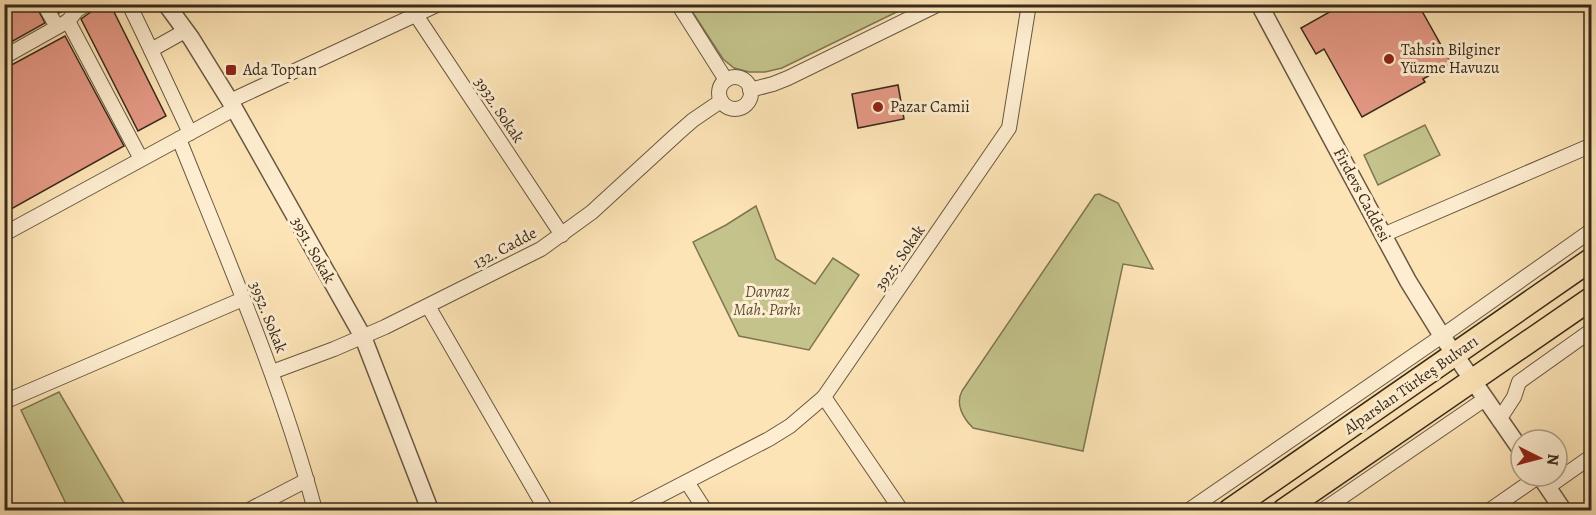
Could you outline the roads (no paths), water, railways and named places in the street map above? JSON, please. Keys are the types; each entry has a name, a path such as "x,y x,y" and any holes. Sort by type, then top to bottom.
{"highway":[{"name":"Alparslan Türkeş Bulvarı","path":"1230,510 1592,260"},
{"name":"Alparslan Türkeş Bulvarı","path":"1284,510 1478,390 1592,297"}],"street":[{"path":"44,4 62,24 141,159"},
{"path":"4,57 62,24 76,10 87,4"},
{"name":"3952. Sokak","path":"129,4 152,50 272,372 315,510"},
{"name":"3951. Sokak","path":"166,4 232,105 363,337 430,510"},
{"path":"4,234 184,136 232,105 411,10 439,4"},
{"path":"678,4 726,80"},
{"path":"750,90 788,78 939,4"},
{"name":"3925. Sokak","path":"632,510 770,440 824,397 1008,128 1029,4"},
{"name":"Firdevs Caddesi","path":"1259,4 1408,281 1442,336 1509,434"},
{"name":"3932. Sokak","path":"411,10 562,235"},
{"path":"152,50 185,31"},
{"path":"734,77 744,80 750,90 750,99 738,109 729,108 721,100 721,86 726,80 734,77"},
{"name":"132. Cadde","path":"272,372 363,337 521,260 562,235 592,212 685,127 721,100"},
{"path":"1383,235 1592,146"},
{"path":"1189,510 1592,230"},
{"path":"4,402 243,299"},
{"path":"428,306 546,510"},
{"path":"1499,420 1514,397 1520,382 1592,330"},
{"path":"1323,510 1478,390"},
{"path":"824,397 901,510"},
{"path":"1569,467 1592,456"},
{"path":"249,510 307,480"},
{"path":"687,482 705,510"},
{"path":"1490,510 1528,488"},
{"path":"1548,488 1563,510"}],"place":[{"name":"Tahsin Bilginer Yüzme Havuzu","path":"1389,59"},
{"name":"Ada Toptan","path":"231,70"},
{"name":"Pazar Camii","path":"878,107"}],"park label":[{"name":"Davraz Mah. Parkı","path":"767,301"}]}
